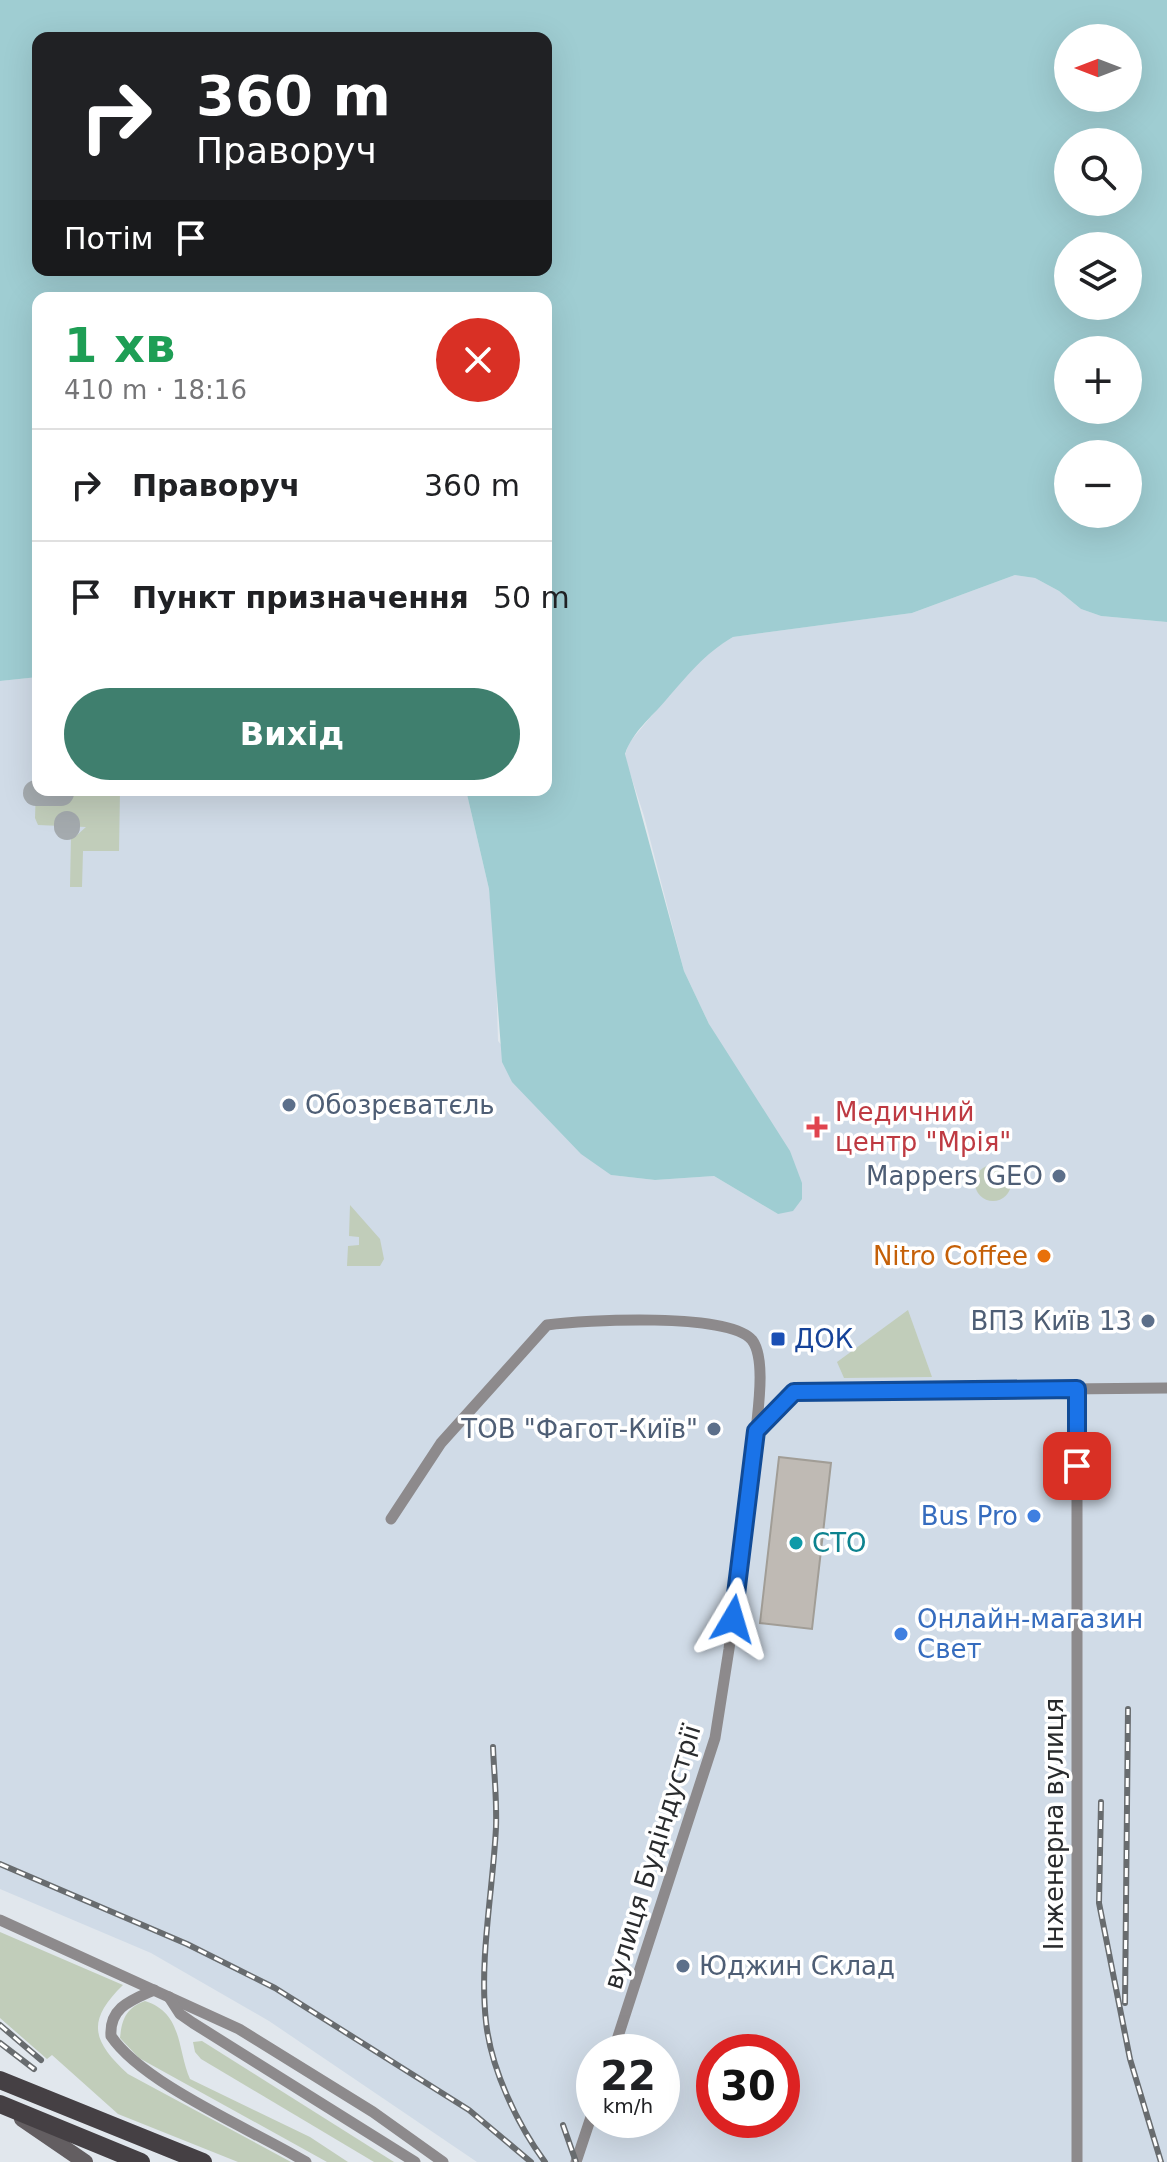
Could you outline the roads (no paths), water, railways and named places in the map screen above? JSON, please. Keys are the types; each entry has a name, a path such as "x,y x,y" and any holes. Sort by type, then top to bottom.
{"main road":[{"path":"0,2080 203,2162"},
{"path":"0,2104 141,2162"}],"street":[{"name":"вулиця Будіндустрії","path":"391,1519 441,1443 547,1325 623,1319 701,1324 739,1331 751,1340 757,1351 760,1371 756,1431 715,1738 619,2034"},
{"path":"756,1431 794,1392 1167,1388"},
{"name":"Інженерна вулиця","path":"1077,1389 1077,2162"},
{"path":"0,1920 239,2029 373,2112 443,2162"},
{"path":"154,1990 122,2005 114,2016 111,2036 120,2050 170,2086 306,2162"},
{"path":"169,1997 180,2014 193,2023 415,2162"},
{"path":"0,2104 85,2162"},
{"path":"576,2162 584,2138"}],"water":[{"path":"0,0 1167,0 1167,622 1101,616 1081,609 1059,591 1035,578 1015,575 912,613 733,637 713,650 689,674 638,732 625,754 684,971 709,1024 790,1151 802,1183 802,1199 793,1211 778,1214 714,1176 655,1180 611,1175 581,1154 512,1082 502,1062 489,889 467,796 552,796 552,292 32,292 32,678 0,681"}],"railway":[{"path":"1125,2003 1128,1709"},
{"path":"493,1747 496,1827 485,1949 486,2022 499,2077 525,2131 545,2162"},
{"path":"1101,1802 1099,1903 1130,2059 1161,2162"},
{"path":"0,1864 187,1944 275,1988 469,2110 531,2162"},
{"path":"0,2025 41,2060"},
{"path":"0,2043 34,2069"},
{"path":"563,2125 576,2162"}],"place":[{"name":"Обозрєватєль","path":"289,1105"},
{"name":"Медичний центр \"Мрія\"","path":"817,1127"},
{"name":"Mappers GEO","path":"1059,1176"},
{"name":"Nitro Coffee","path":"1044,1256"},
{"name":"ВПЗ Київ 13","path":"1148,1321"},
{"name":"ДОК","path":"778,1339"},
{"name":"ТОВ \"Фагот-Київ\"","path":"714,1429"},
{"name":"Bus Pro","path":"1034,1516"},
{"name":"СТО","path":"796,1543"},
{"name":"Онлайн-магазин Свет","path":"901,1634"},
{"name":"Юджин Склад","path":"683,1966"}]}
